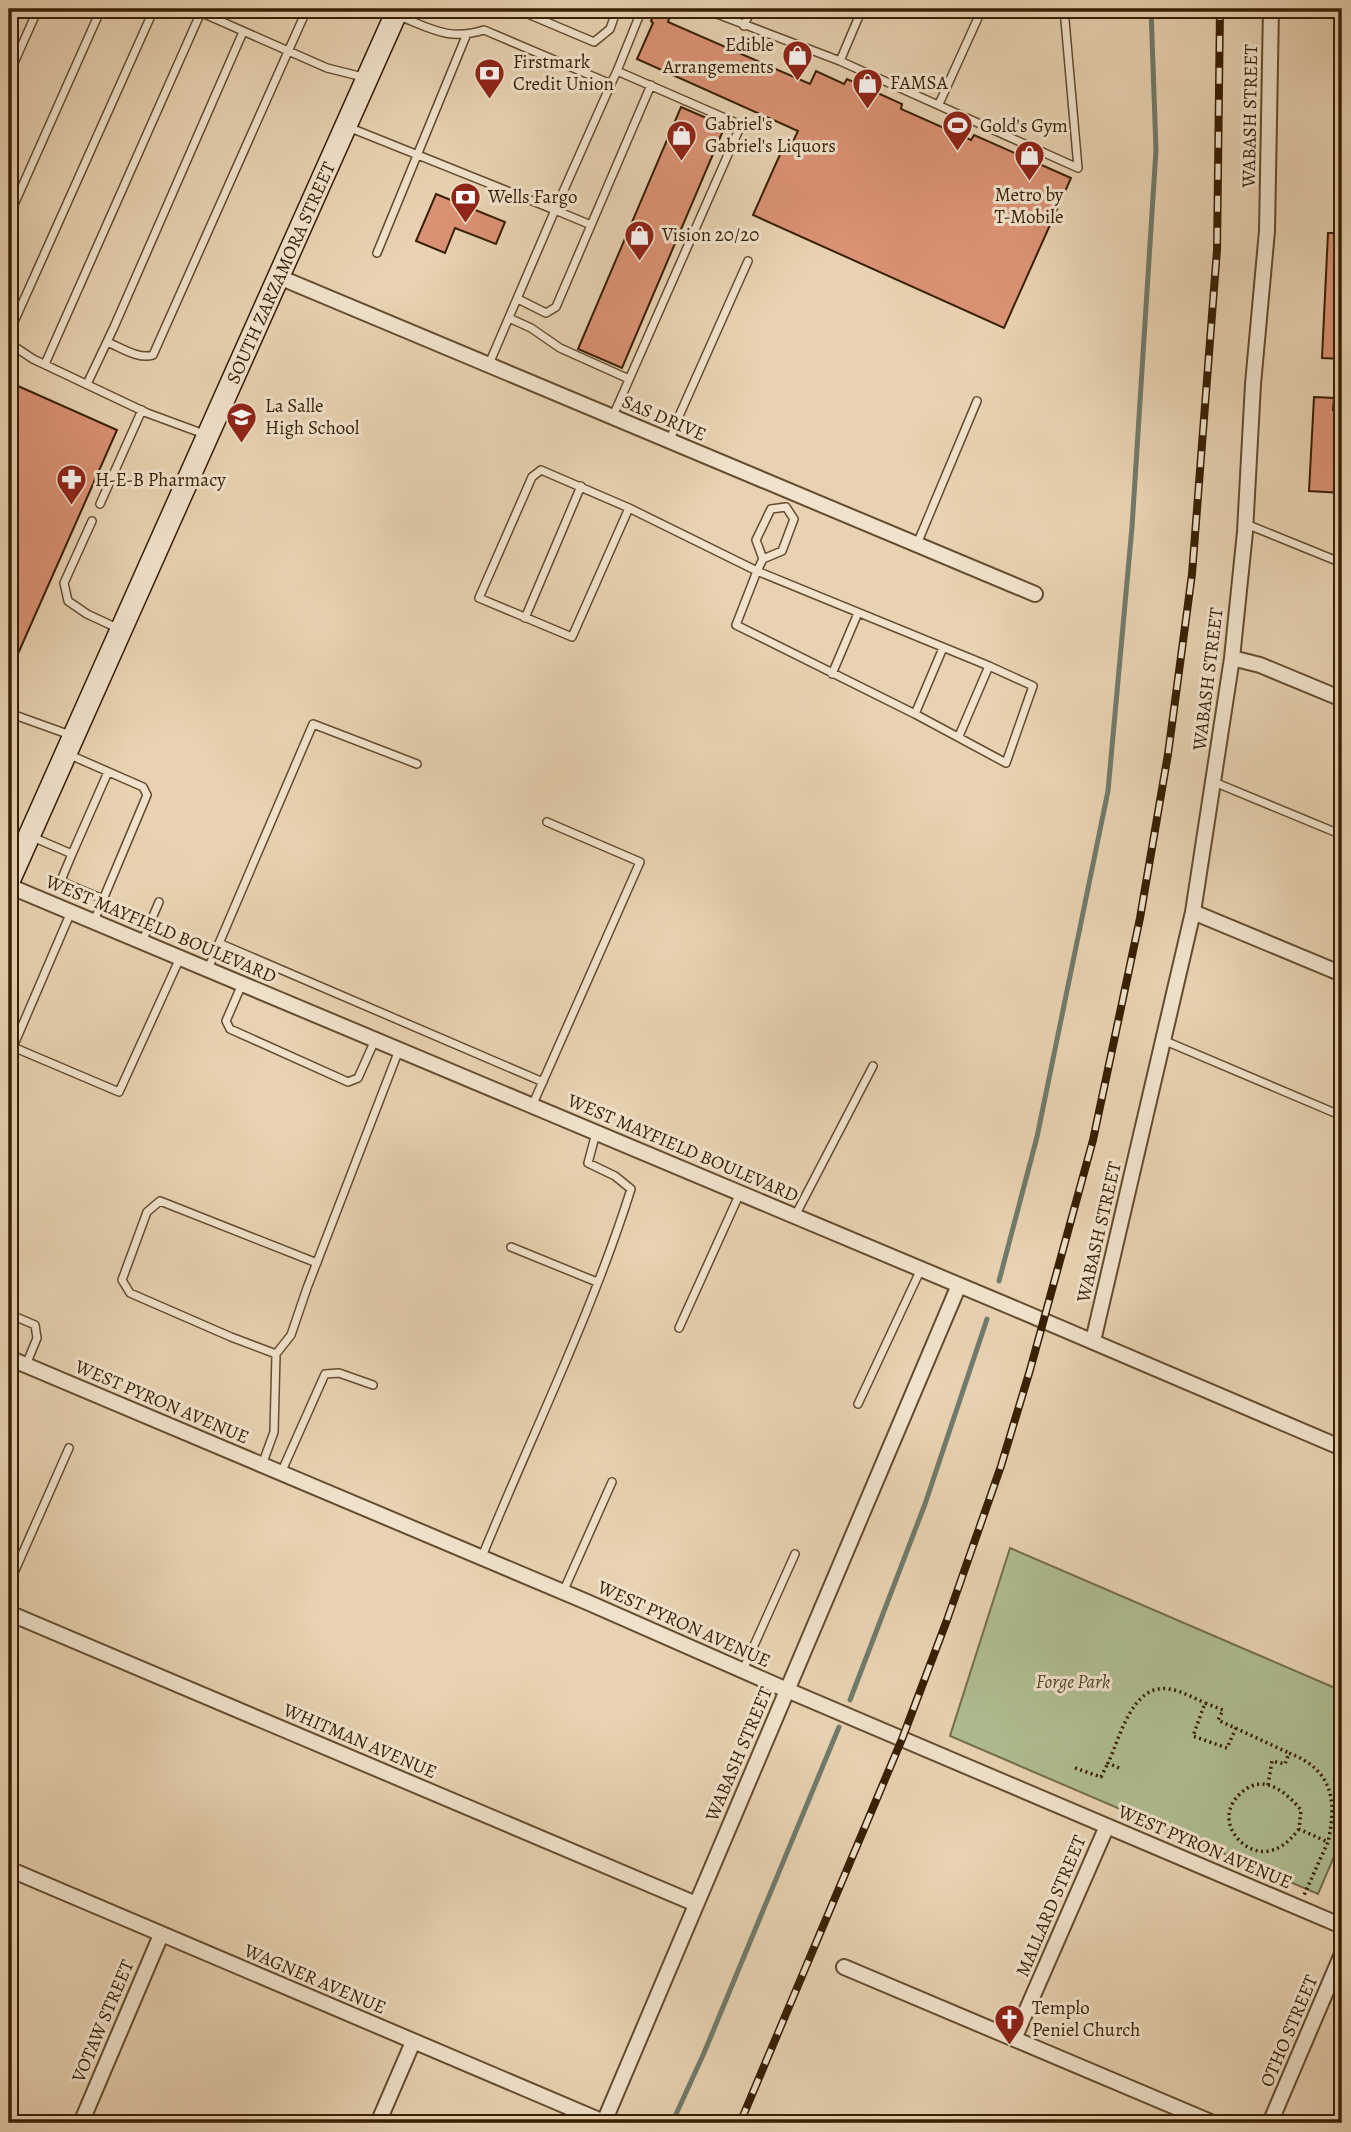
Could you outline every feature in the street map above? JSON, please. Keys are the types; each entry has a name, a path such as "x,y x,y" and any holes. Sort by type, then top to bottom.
{"main road":[{"name":"SOUTH ZARZAMORA STREET","path":"9,884 396,11"}],"street":[{"name":"WABASH STREET","path":"1093,1341 1193,912 1232,658 1267,231 1271,9"},
{"name":"SAS DRIVE","path":"279,277 1035,594"},
{"path":"1232,658 1260,665 1342,699"},
{"name":"WEST MAYFIELD BOULEVARD","path":"9,884 1342,1448"},
{"path":"1193,912 1342,974"},
{"name":"WABASH STREET","path":"605,2123 959,1284"},
{"name":"WEST PYRON AVENUE","path":"9,1358 1342,1926"},
{"name":"WHITMAN AVENUE","path":"9,1613 696,1904"},
{"name":"MALLARD STREET","path":"1014,2039 1107,1826"},
{"name":"WAGNER AVENUE","path":"9,1869 605,2123"},
{"name":"VOTAW STREET","path":"80,2123 161,1935"},
{"name":"OTHO STREET","path":"1270,2123 1342,1954"},
{"path":"844,1967 1213,2123"},
{"path":"378,2123 413,2042"}],"lane":[{"path":"9,74 38,9"},
{"path":"9,216 101,9"},
{"path":"9,333 154,9"},
{"path":"107,342 141,356 153,355 307,9"},
{"path":"516,9 594,42 610,29 617,9"},
{"path":"488,365 642,9"},
{"path":"704,9 839,61 1078,168 1064,9"},
{"path":"744,26 751,9"},
{"path":"839,61 862,9"},
{"path":"939,104 982,9"},
{"path":"45,364 197,10 327,68 368,78"},
{"path":"396,11 442,34 466,36 484,30 611,84"},
{"path":"87,384 243,32"},
{"path":"377,253 466,36"},
{"path":"612,417 741,125 617,71"},
{"path":"518,299 546,313 556,307 651,85"},
{"path":"346,126 591,225"},
{"path":"670,441 748,261"},
{"path":"509,318 531,328 569,353 629,379"},
{"path":"9,344 142,410 208,435"},
{"path":"916,544 977,401"},
{"path":"100,504 142,410"},
{"path":"628,508 572,637 479,598 532,477 541,470 581,486 628,508 757,571 1034,687 1006,763 959,736 736,625 757,571 762,559 756,540 771,509 786,507"},
{"path":"525,618 581,486"},
{"path":"786,507 793,492"},
{"path":"762,559 782,551 794,519 786,507"},
{"path":"92,522 64,583 68,601 87,614 121,629"},
{"path":"1245,524 1342,563"},
{"path":"832,674 858,613"},
{"path":"915,714 943,648"},
{"path":"959,736 989,666"},
{"path":"9,713 70,745 108,772 143,787 147,795 94,922"},
{"path":"207,969 313,724 417,764"},
{"path":"103,899 65,883 62,878 108,772"},
{"path":"1214,782 1342,835"},
{"path":"532,1106 640,862 547,821"},
{"path":"29,836 72,854"},
{"path":"142,942 159,902"},
{"path":"9,1057 71,912"},
{"path":"219,943 542,1082"},
{"path":"11,1047 119,1092 180,958"},
{"path":"242,984 226,1021 230,1029 348,1082 358,1078 375,1040"},
{"path":"1163,1040 1342,1116"},
{"path":"262,1465 274,1432 276,1354 291,1335 399,1050"},
{"path":"794,1216 873,1066"},
{"path":"481,1559 572,1347 621,1221 631,1188 615,1176 588,1163 597,1133"},
{"path":"679,1328 740,1193"},
{"path":"276,1354 130,1293 122,1280 147,1212 160,1201 317,1263"},
{"path":"511,1247 597,1282"},
{"path":"858,1404 921,1269"},
{"path":"9,1314 35,1325 37,1338 26,1366"},
{"path":"281,1473 325,1374 339,1373 373,1385"},
{"path":"9,1584 69,1448"},
{"path":"563,1592 612,1482"},
{"path":"742,1671 795,1554"}],"path":[{"path":"1075,1768 1101,1777 1131,1709 1139,1699 1153,1692 1167,1688 1223,1710 1218,1720 1300,1757 1318,1773 1331,1794 1334,1809 1328,1842 1309,1884"},
{"path":"1205,1703 1194,1736 1227,1748 1236,1728"},
{"path":"1268,1785 1272,1761 1285,1764 1289,1753"},
{"path":"1108,1763 1119,1768"},
{"path":"1268,1785 1289,1796 1301,1810 1299,1829 1289,1842 1266,1852 1244,1846 1236,1836 1229,1817 1231,1807 1249,1787 1268,1785"},
{"path":"1299,1829 1328,1842"}],"green space":[{"name":"Forge Park","path":"1010,1548 1342,1691 1342,1838 1318,1894 950,1736"}],"building":[{"path":"656,9 671,14 668,22 810,84 816,71 844,84 847,79 902,104 901,109 971,140 974,135 1071,178 1004,328 753,215 782,150 788,152 798,131 637,59 653,23 651,21"},
{"path":"681,107 725,126 622,368 578,349"},
{"name":"Wells Fargo","path":"436,194 505,222 496,244 455,228 445,253 416,241"},
{"path":"1328,233 1342,233 1342,359 1322,358"},
{"path":"9,382 117,430 9,674"},
{"path":"1314,397 1334,398 1333,410 1342,410 1342,493 1309,491"}],"waterway":[{"path":"999,1281 1037,1137 1108,791 1132,527 1156,150 1151,9"},
{"path":"850,1700 925,1504 987,1319"},
{"path":"672,2123 704,2053 839,1727"}],"railway":[{"path":"740,2123 902,1739 947,1620 1001,1466 1093,1140 1140,918 1168,754 1192,574 1217,250 1220,9"}],"place":[{"name":"Edible Arrangements","path":"797,83"},
{"name":"Firstmark Credit Union","path":"490,100"},
{"name":"FAMSA","path":"867,110"},
{"name":"Gold's Gym","path":"957,153"},
{"name":"Gabriel's Gabriel's Liquors","path":"682,162"},
{"name":"Metro by T-Mobile","path":"1029,183"},
{"name":"Wells Fargo","path":"465,224"},
{"name":"Vision 20/20","path":"639,262"},
{"name":"La Salle High School","path":"242,444"},
{"name":"H-E-B Pharmacy","path":"72,507"},
{"name":"Templo Peniel Church","path":"1009,2046"}]}
